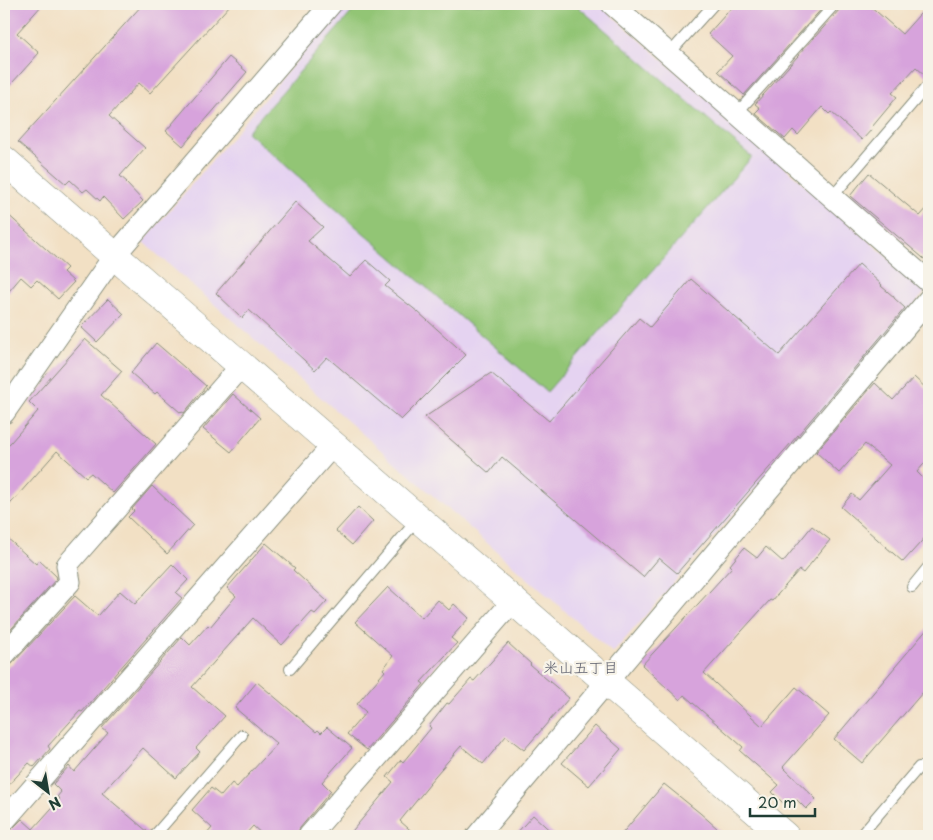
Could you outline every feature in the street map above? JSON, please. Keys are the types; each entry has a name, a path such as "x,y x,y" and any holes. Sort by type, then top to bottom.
{"street":[{"path":"4,413 114,256 331,4"},
{"path":"612,4 929,282"},
{"path":"4,160 785,836"},
{"path":"477,836 929,299"},
{"path":"4,655 70,582 67,565 241,366"},
{"path":"4,821 333,445"},
{"path":"309,836 513,601"}],"lane":[{"path":"669,54 714,4"},
{"path":"737,113 835,4"},
{"path":"832,197 929,84"},
{"path":"290,669 418,519"},
{"path":"912,587 929,566"},
{"path":"154,836 242,735"},
{"path":"860,836 919,767"}],"shaded area":[{"path":"345,4 599,4 926,291 613,653 143,242"}],"green space":[{"path":"359,4 575,4 752,157 547,392 247,132"}],"building":[{"path":"4,4 43,4 17,33 39,53 4,92"},
{"path":"143,4 231,4 150,93 139,83 109,116 145,148 120,176 143,201 124,219 103,197 100,201 87,189 83,192 70,180 66,184 18,142"},
{"path":"735,4 826,4 744,95 718,71 732,56 708,34"},
{"path":"842,4 868,4 902,34 929,4 929,77 916,67 892,93 897,97 862,140 831,112 829,114 822,107 798,135 793,130 785,139 755,113 760,108 755,104 840,9"},
{"path":"229,57 247,72 183,146 166,131"},
{"path":"869,173 920,216 929,206 929,263 850,196"},
{"path":"295,202 323,227 308,241 350,277 366,260 390,281 385,286 418,312 466,355 401,420 327,357 315,370 249,310 242,318 216,293"},
{"path":"4,211 67,268 63,272 74,282 58,299 37,280 31,286 21,277 4,297"},
{"path":"859,264 905,308 798,435 677,573 659,558 643,577 502,457 489,473 425,417 491,373 549,421 639,318 650,327 691,279 779,355"},
{"path":"108,299 124,314 97,342 81,327"},
{"path":"85,339 122,371 101,395 156,444 113,493 91,473 86,477 57,451 4,511 4,450 38,411 29,402"},
{"path":"156,343 206,386 184,413 181,413 157,392 155,394 131,373"},
{"path":"914,377 929,391 929,458 917,472 929,484 929,533 903,562 841,507 852,494 859,500 890,465 865,444 839,473 816,452 875,383 893,400"},
{"path":"233,394 260,418 231,452 203,429"},
{"path":"152,486 193,525 167,554 128,517 134,511 132,509"},
{"path":"358,507 373,521 352,545 336,531"},
{"path":"812,526 830,540 803,573 799,570 704,673 762,726 796,687 829,715 783,767 816,799 806,809 797,800 789,809 772,792 779,785 740,751 743,747 684,695 680,700 642,665 732,567 730,565 744,548 757,558 766,547 783,562"},
{"path":"4,535 36,564 39,560 57,578 4,637"},
{"path":"266,543 295,568 293,570 327,601 315,614 312,612 282,645 253,618 192,687 225,716 196,748 200,752 176,778 143,748 102,793 148,832 147,836 16,836 10,831 22,819 33,829 60,799 57,797 61,792 53,784 69,766 74,772 108,733 102,728 182,637 190,645 208,625 210,627 236,596 227,588"},
{"path":"172,564 188,580 176,593 182,598 82,712 80,711 48,746 50,749 34,767 29,763 4,790 4,667 8,667 13,663 75,596 98,616 120,591 135,604"},
{"path":"388,587 422,618 438,600 449,610 454,604 469,618 451,638 457,643 421,682 424,684 367,750 347,734 366,712 357,704 385,671 383,669 393,656 355,622"},
{"path":"929,627 929,685 862,763 834,739"},
{"path":"508,643 530,665 569,698 524,750 506,736 483,764 461,746 400,821 417,836 348,836 393,782 387,777 401,760 403,762 431,728 429,726 447,703 449,704 471,679 474,681"},
{"path":"257,682 316,732 318,730 321,733 327,727 352,748 322,782 331,791 300,828 296,836 264,836 253,826 244,836 205,836 212,828 192,810 211,788 221,796 232,783 237,787 277,744 235,708"},
{"path":"595,726 621,749 589,786 562,763"},
{"path":"664,784 700,813 726,836 620,836"},
{"path":"533,815 556,836 514,836"}],"district":[{"name":"米山五丁目","path":"581,668"}]}
